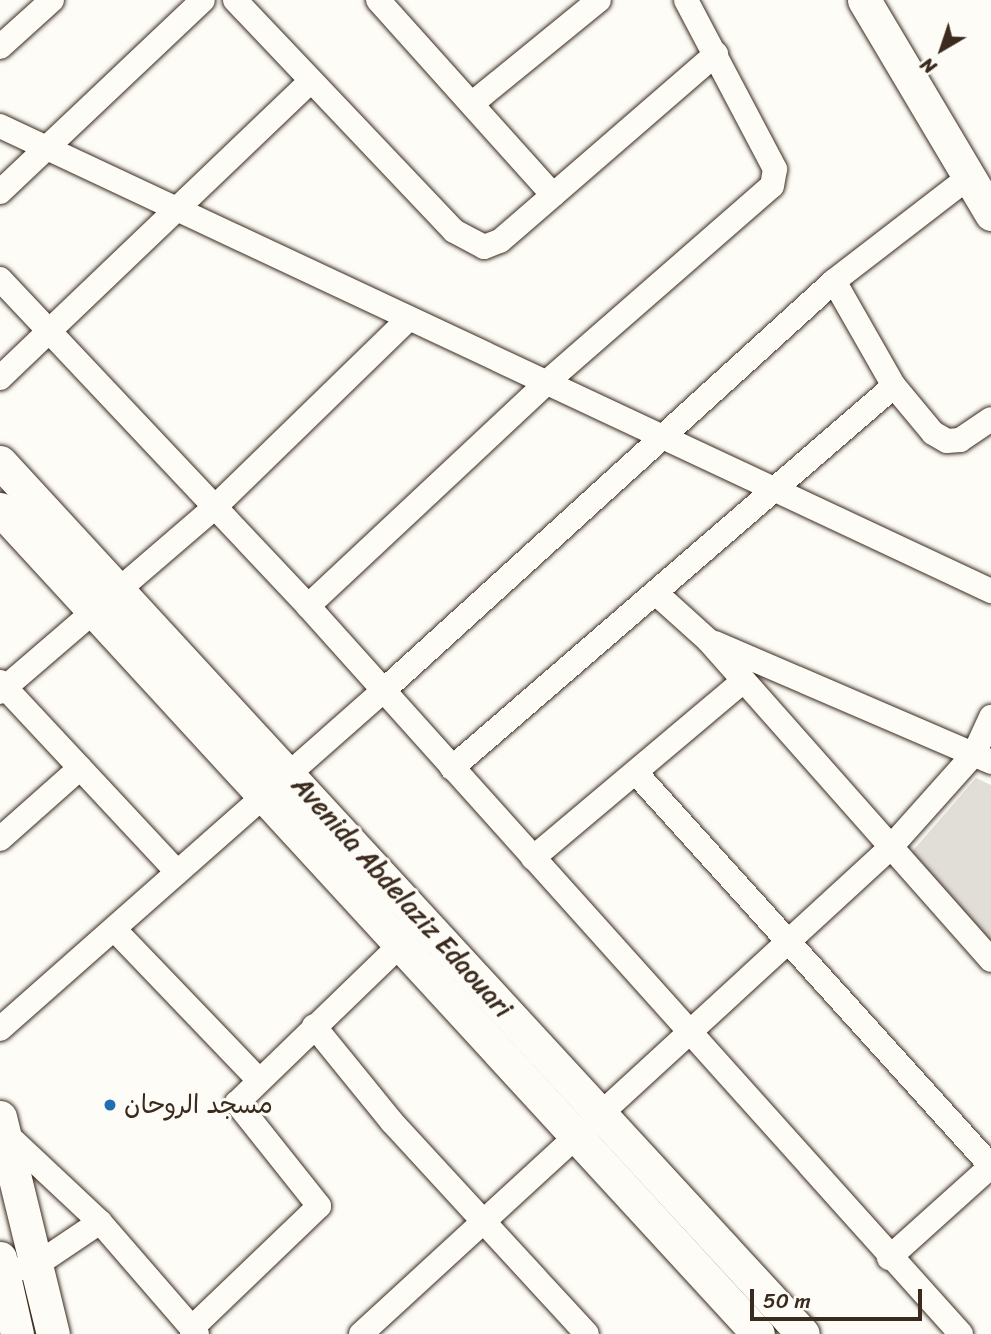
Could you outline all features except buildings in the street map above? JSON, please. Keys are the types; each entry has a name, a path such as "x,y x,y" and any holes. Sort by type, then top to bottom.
{"street":[{"path":"0,47 52,0"},
{"path":"0,192 203,0"},
{"path":"235,0 454,231 474,245 500,242 716,54"},
{"path":"474,102 599,0"},
{"path":"308,606 547,382 775,181 775,169 686,0"},
{"path":"864,0 991,214"},
{"path":"390,4 553,195"},
{"path":"0,378 311,81"},
{"path":"0,125 991,591"},
{"path":"0,1029 383,691 834,281 969,177"},
{"path":"0,279 308,606 889,1258 961,1334"},
{"path":"834,281 894,386 933,433 947,441 960,440 991,419"},
{"path":"177,872 2,687 107,601 216,506 409,318"},
{"path":"452,768 658,595 772,488 894,386"},
{"name":"Avenida Abdelaziz Edaouari","path":"0,462 107,601 266,795 400,945 803,1334"},
{"name":"Avenida Abdelaziz Edaouari","path":"0,509 107,601 290,773 758,1334"},
{"path":"658,595 708,640 991,960"},
{"path":"708,640 982,758"},
{"path":"533,858 743,681"},
{"path":"361,1334 585,1124 788,943 982,758 991,717"},
{"path":"0,839 80,768"},
{"path":"636,773 991,1166 889,1258"},
{"path":"114,929 258,1079"},
{"path":"2,1124 100,1222 194,1332 320,1206 238,1110 239,1100 400,945"},
{"path":"314,1026 392,1122 485,1218 587,1334"},
{"path":"2,1124 52,1334"},
{"path":"17,1334 2,1266 36,1265 100,1222"}],"shaded area":[{"path":"976,778 991,785 991,944 910,854"}],"place":[{"name":"مسجد الروحان","path":"110,1105"}]}
